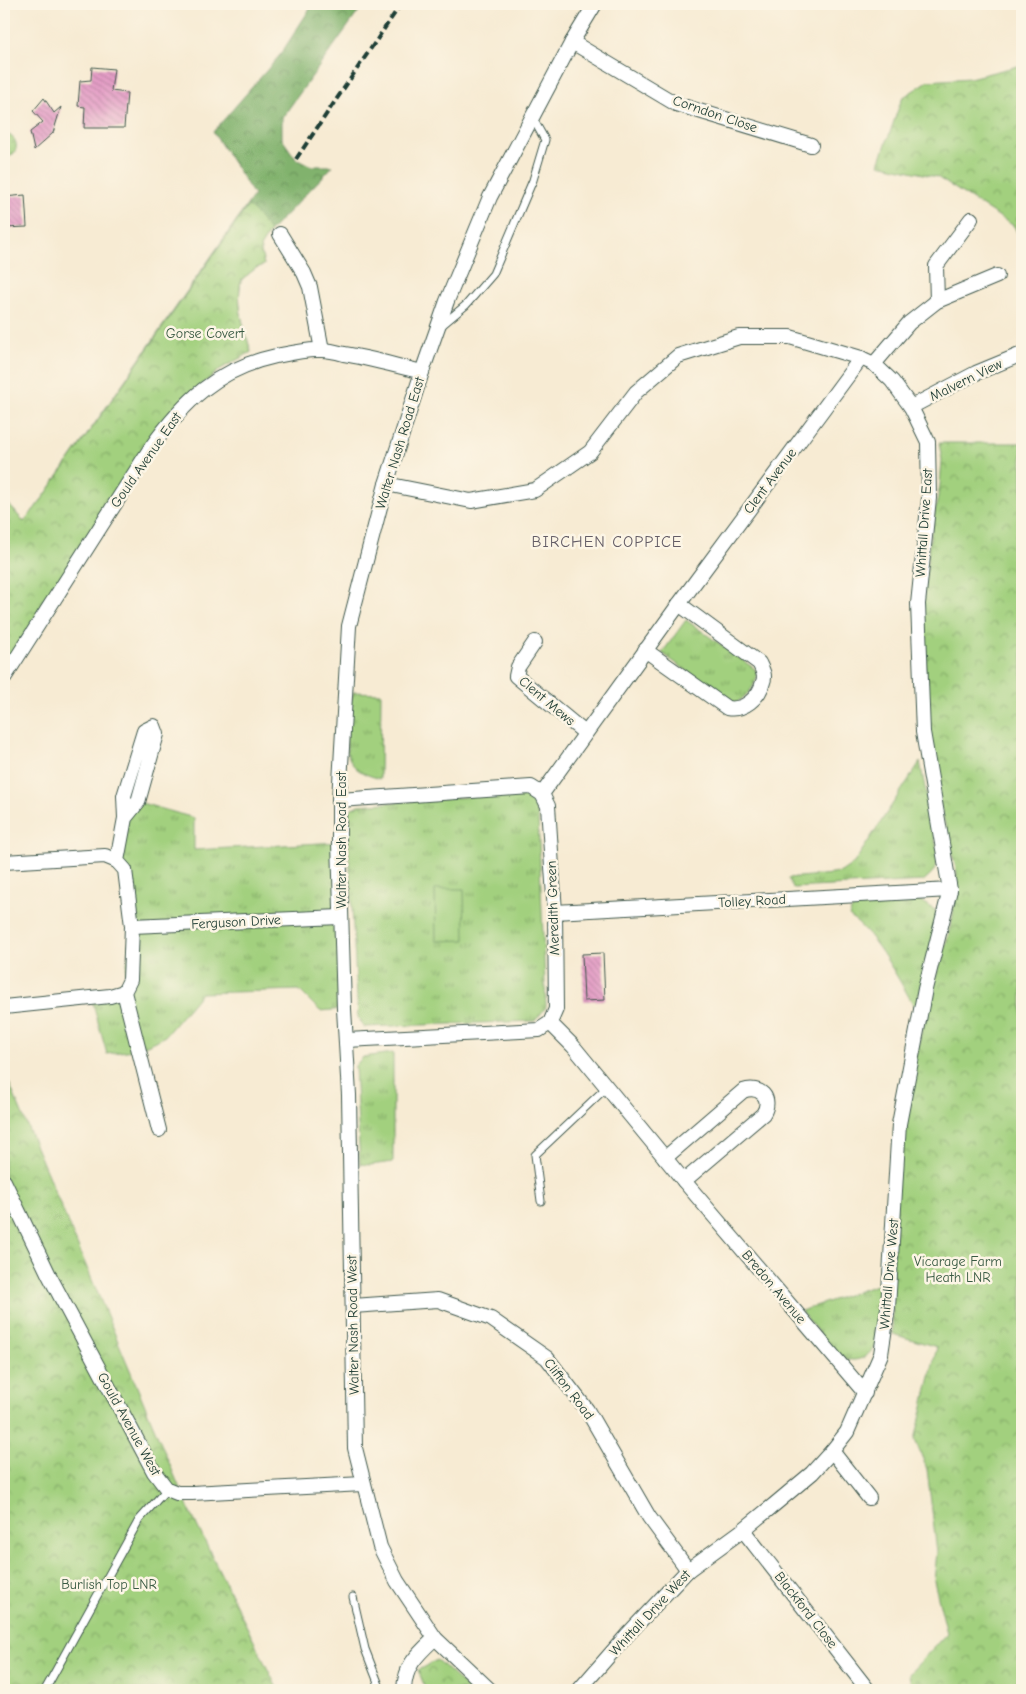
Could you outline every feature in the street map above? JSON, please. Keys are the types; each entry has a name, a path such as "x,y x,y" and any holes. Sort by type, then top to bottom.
{"street":[{"name":"Walter Nash Road East","path":"340,917 339,800 350,626 386,484 422,372 490,197 572,42 595,4"},
{"name":"Corndon Close","path":"572,42 676,104 811,145"},
{"path":"937,301 936,266 971,219"},
{"path":"280,234 304,273 310,287 322,350"},
{"name":"Clent Avenue","path":"542,794 679,604 867,361 937,301 997,276"},
{"name":"Whittall Drive East","path":"386,484 471,501 535,490 590,452 636,392 678,356 739,337 790,337 867,361 892,381 911,407 928,442 929,498 918,604 923,732 950,890"},
{"name":"Gould Avenue East","path":"4,678 150,449 189,400 218,378 259,360 287,354 322,350 422,372"},
{"name":"Malvern View","path":"911,407 976,373 1022,354"},
{"path":"645,650 727,708 737,710 748,704 757,693 764,681 764,672 759,662 679,604"},
{"name":"Clent Mews","path":"535,642 518,668 516,676 585,733"},
{"path":"117,861 125,818 124,796 144,731 154,726 158,734 138,802 125,818"},
{"path":"339,800 531,787 542,794"},
{"name":"Meredith Green","path":"542,794 548,806 554,912 556,1009 550,1023"},
{"path":"4,862 104,856 117,861 125,870 132,926 130,980 124,992 159,1130"},
{"name":"Tolley Road","path":"554,912 950,890"},
{"name":"Whittall Drive West","path":"579,1690 688,1570 743,1530 812,1473 847,1432 881,1354 888,1308 899,1124 925,989 950,890"},
{"name":"Ferguson Drive","path":"132,926 340,917"},
{"name":"Walter Nash Road West","path":"340,917 346,1040 355,1448 380,1547 398,1581 435,1638 490,1690"},
{"path":"4,1007 110,996 124,992"},
{"path":"346,1040 539,1030 550,1023"},
{"name":"Bredon Avenue","path":"550,1023 573,1046 684,1181 865,1393"},
{"path":"665,1158 743,1091 757,1090 764,1095 767,1108 763,1114 684,1181"},
{"name":"Gould Avenue West","path":"4,1181 49,1276 138,1444 154,1472 167,1489 177,1493 192,1493 363,1484"},
{"name":"Clifton Road","path":"353,1306 438,1300 491,1319 547,1358 587,1410 649,1517 688,1570"},
{"path":"832,1451 869,1498"},
{"name":"Blackford Close","path":"743,1530 868,1690"},
{"path":"404,1690 405,1678 413,1659 435,1638"}],"lane":[{"path":"438,328 466,305 493,274 533,180 545,140 532,117"},
{"path":"540,1201 535,1155 607,1087"},
{"path":"45,1690 139,1520 167,1489"},
{"path":"352,1597 365,1649 381,1690"}],"green space":[{"name":"Gorse Covert","path":"313,4 364,4 282,118 282,139 296,159 312,166 333,166 270,231 260,247 264,265 256,268 241,280 240,308 251,352 222,368 174,407 155,430 4,668 4,499 24,522 43,498 254,195 213,132 280,55"},
{"path":"1022,65 1022,243 1014,226 937,177 879,164 902,98 928,81 970,78"},
{"path":"6,134 14,139 16,147 13,154 4,158 4,135"},
{"name":"Gorse Covert","path":"248,206 270,231 260,247 264,265 256,268 241,280 240,308 251,352 222,368 174,407 155,430 4,668 4,499 24,522 43,498"},
{"name":"Vicarage Farm Heath LNR","path":"939,443 1022,443 1022,1690 912,1690 909,1674 947,1633 934,1581 937,1552 927,1469 915,1440 937,1347 893,1334 892,1271 899,1124 931,993 953,915 957,873 936,788 929,744 922,614 929,545 940,485 942,460"},
{"path":"686,620 755,669 755,684 736,703 729,702 662,653"},
{"path":"353,692 381,693 380,779 358,769 350,760 347,731"},
{"path":"154,726 138,802 194,818 194,850 339,842 344,1009 320,1011 299,990 201,993 165,1036 139,1049 107,1054 91,997 123,992 132,926 117,861 124,796"},
{"path":"920,762 938,855 936,867 930,875 923,881 793,888 788,878 841,872 854,863"},
{"path":"520,793 535,804 538,818 546,1007 535,1021 364,1027 358,1017 347,817 350,809 359,805"},
{"path":"435,889 464,889 465,940 436,941"},
{"path":"914,897 935,910 937,921 916,1009 878,946 849,916 855,901"},
{"path":"393,1053 393,1162 370,1165 360,1164 355,1066 363,1057"},
{"name":"Burlish Top LNR","path":"4,1071 186,1503 278,1690 4,1690"},
{"path":"882,1283 879,1326 875,1346 866,1356 856,1360 850,1360 838,1355 801,1311"},
{"path":"437,1660 469,1690 426,1690 418,1670"}],"building":[{"path":"92,67 114,69 111,91 127,93 124,128 84,128 85,107 78,106 80,81 91,80"},
{"path":"44,98 54,113 61,107 53,133 34,150 30,132 43,122 33,111"},
{"path":"25,195 27,227 4,228 4,197"},
{"path":"603,953 605,1000 584,1001 582,954"}],"railway":[{"path":"296,159 401,4"}],"district":[{"name":"BIRCHEN COPPICE","path":"607,542"}]}
